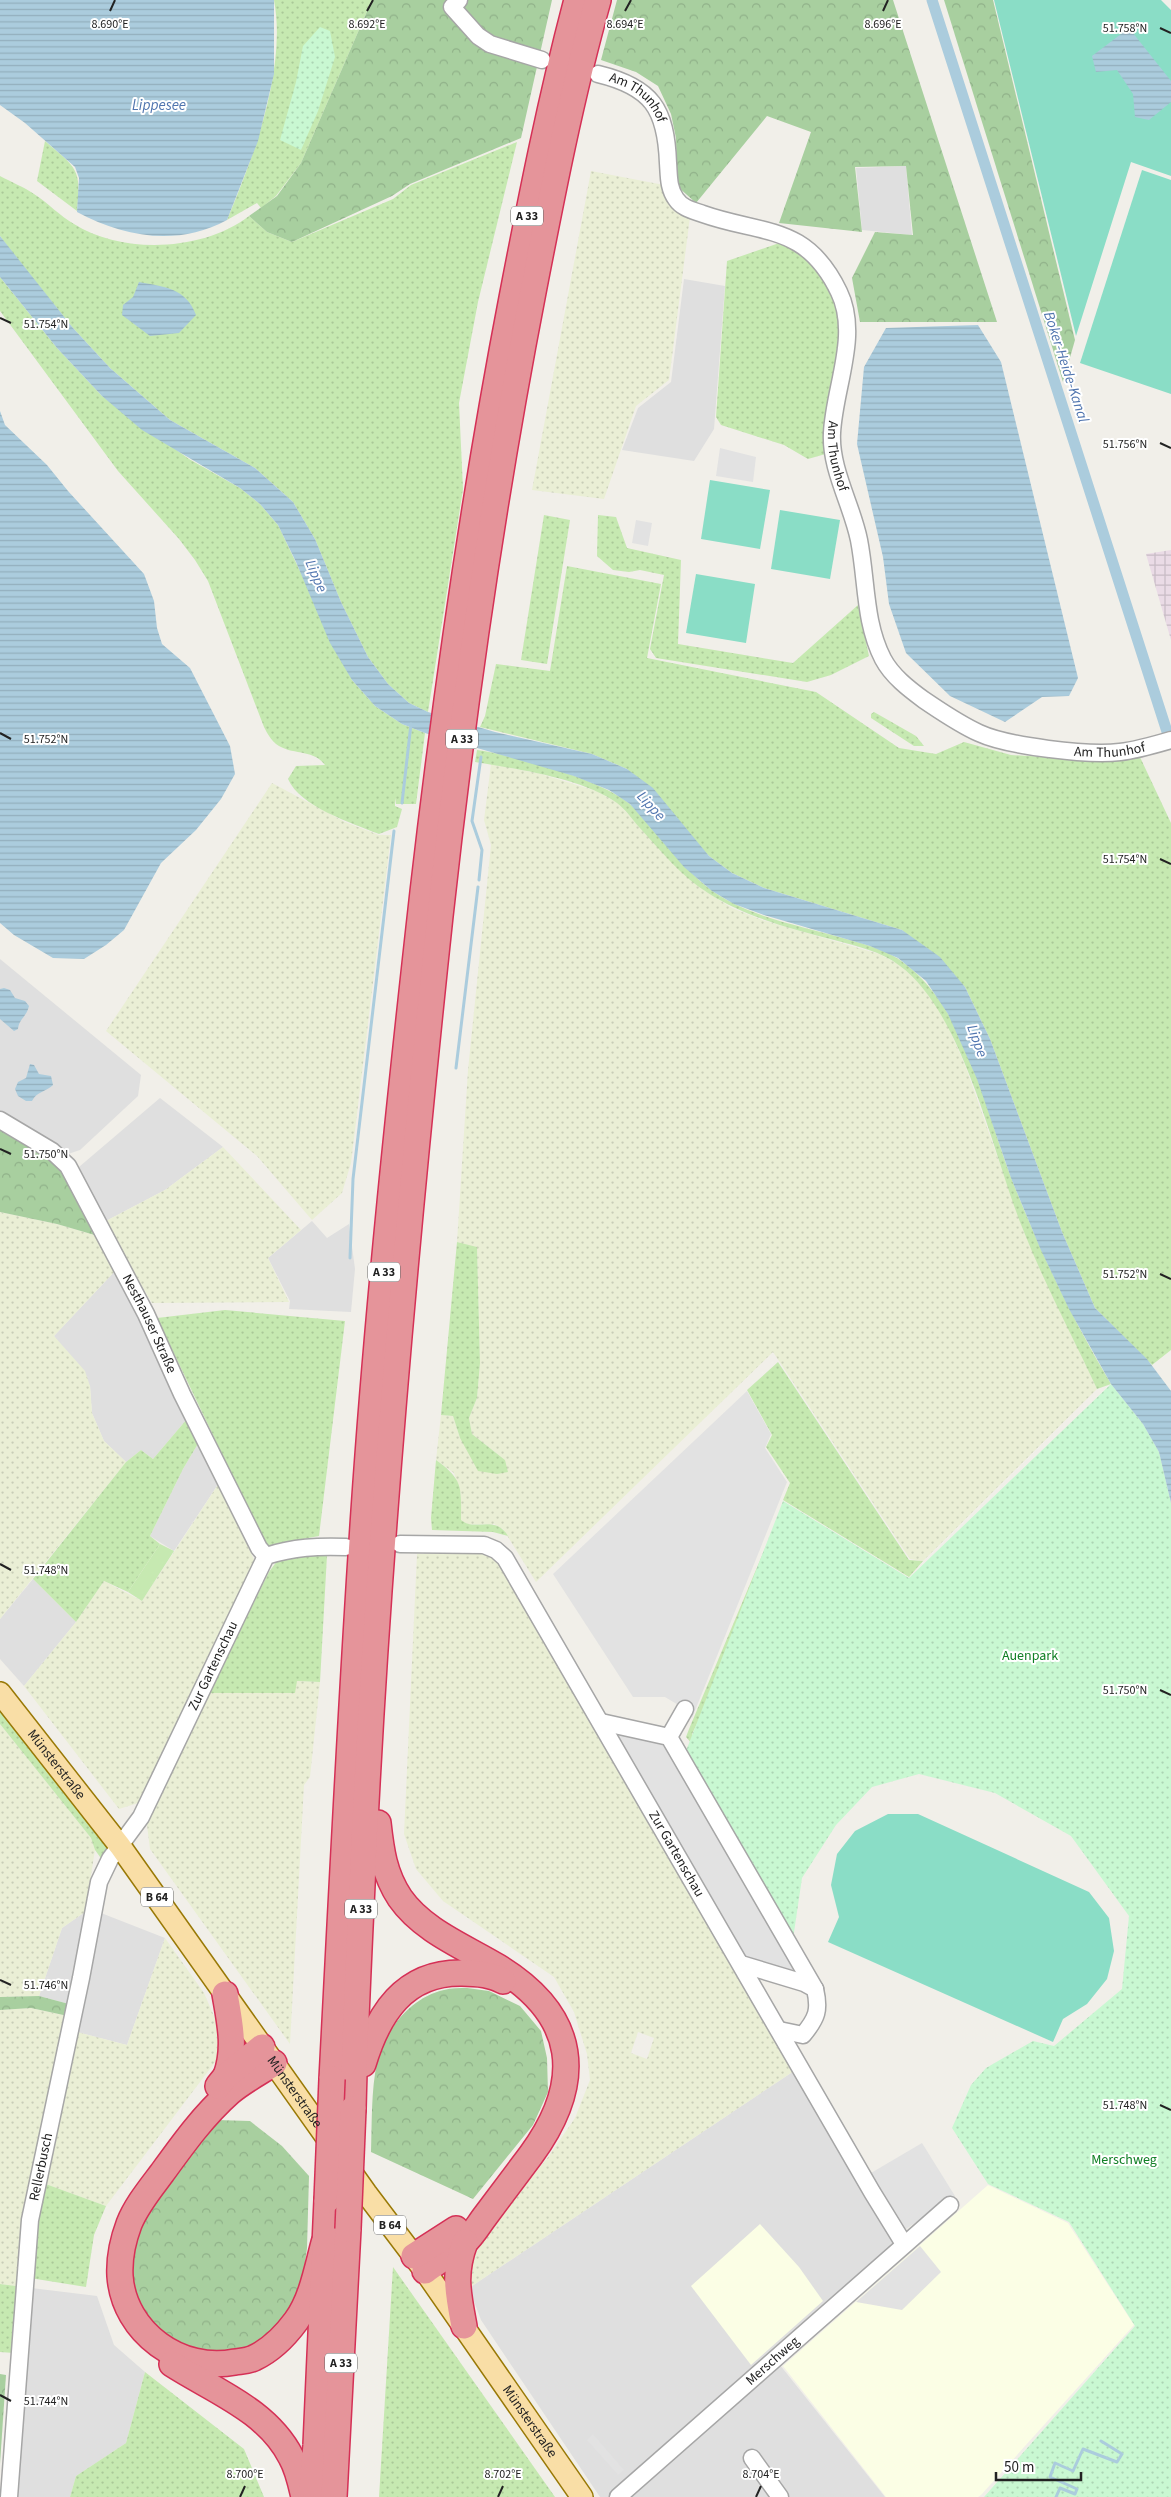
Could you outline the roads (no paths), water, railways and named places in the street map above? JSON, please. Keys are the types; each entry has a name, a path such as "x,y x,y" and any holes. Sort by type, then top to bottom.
{"highway":[{"name":"A 33","path":"311,2497 317,2436 324,2285 324,2243 350,1733 365,1496 392,1172 464,643 552,193 586,5"},
{"name":"A 33","path":"334,2497 348,2229 370,1720 395,1364 425,1041 441,821"},
{"path":"370,1720 381,1855 388,1876 400,1898 418,1916 443,1936 524,1984 548,2008 565,2051 567,2076 562,2100 543,2139 465,2242 457,2262 456,2277 464,2326"},
{"path":"353,2103 372,2035 396,1998 413,1984 449,1972 474,1973 496,1977 519,1990 541,2010 558,2044 561,2074 556,2098 538,2135 505,2180 466,2221 419,2263"},
{"path":"225,1994 233,2043 232,2059 226,2076 141,2190 124,2219 114,2248 111,2276 118,2302 130,2325 143,2341 174,2365 239,2403 264,2423 280,2440 291,2457 304,2497"},
{"path":"226,2076 268,2055"},
{"path":"268,2055 201,2120 146,2194 130,2222 122,2249 120,2276 125,2299 136,2321 149,2337 176,2356 200,2364 225,2364 253,2359 272,2347 298,2320 310,2294 324,2243"},
{"path":"419,2263 465,2242"}],"main road":[{"name":"Münsterstraße","path":"0,1693 120,1846 366,2193 464,2326 582,2497"}],"street":[{"path":"458,0 452,7 478,36 504,50 542,60"},
{"name":"Am Thunhof","path":"598,74 630,84 645,94 658,109 663,118 667,140 671,190 684,208 710,217 774,231 788,237 817,260 835,283 841,295 846,320 845,345 832,434 835,458 859,540 872,632 885,663 909,688 939,710 981,734 1000,740 1096,753 1118,753 1171,740"},
{"name":"Nesthauser Straße","path":"0,1120 52,1151 68,1166 146,1314 182,1394 259,1548 266,1556"},
{"name":"Zur Gartenschau","path":"400,1544 484,1545 496,1550 505,1558 872,2192 904,2244"},
{"path":"266,1556 289,1549 312,1546 346,1547"},
{"name":"Zur Gartenschau","path":"120,1846 141,1817 266,1556"},
{"path":"669,1737 685,1709"},
{"path":"601,1722 669,1737 815,1989 819,2005 813,2023 803,2035 779,2030"},
{"name":"Rellerbusch","path":"9,2497 30,2220 81,1978 99,1882 110,1859 120,1846"},
{"path":"741,1964 804,1983 815,1989"},
{"name":"Merschweg","path":"618,2497 950,2205"},
{"path":"752,2458 780,2497"}],"water":[{"name":"Lippesee","path":"0,0 274,0 274,74 258,141 227,220 189,234 151,235 113,228 77,212 79,178 75,167 25,123 0,105"},
{"path":"1129,28 1171,81 1171,102 1149,120 1135,117 1133,94 1117,70 1096,72 1092,56"},
{"name":"Lippe","path":"0,236 73,328 110,368 170,420 255,468 293,502 315,539 341,602 368,657 388,684 409,703 428,712 495,732 592,754 627,769 653,788 709,856 732,873 764,888 902,930 940,957 965,987 990,1039 1062,1232 1095,1308 1147,1359 1171,1391 1171,1503 1159,1452 1143,1424 1111,1384 1069,1309 1040,1248 1011,1178 977,1079 948,1014 926,981 898,958 870,946 764,915 734,904 712,891 684,867 630,804 609,790 574,776 425,733 402,724 375,706 352,680 330,643 296,562 278,525 260,504 240,488 142,430 102,396 57,348 0,277"},
{"path":"139,282 174,290 187,299 196,315 179,333 150,336 122,315 123,305 133,297"},
{"path":"978,325 1001,362 1078,678 1069,696 1042,697 1005,722 950,696 906,653 889,604 883,557 857,444 864,367 886,328"},
{"path":"0,411 5,425 47,465 68,491 144,574 154,601 157,628 162,644 190,668 230,746 235,774 221,799 196,830 161,863 124,930 106,945 84,959 53,958 14,935 0,923"},
{"path":"0,989 10,990 15,998 25,1001 29,1006 18,1029 14,1031 0,1019"},
{"path":"30,1064 34,1065 39,1074 51,1076 53,1085 36,1095 32,1101 26,1101 18,1096 15,1089 18,1082 26,1078"}],"waterway":[{"name":"Boker-Heide-Kanal","path":"932,0 1171,744"},
{"path":"402,803 411,724"},
{"path":"479,880 482,850 472,821 481,757"},
{"path":"350,1258 353,1179 394,831"},
{"path":"456,1068 478,887"},
{"path":"1056,2497 1060,2488 1075,2494 1077,2489 1050,2477 1055,2463 1073,2471 1083,2449 1117,2462 1122,2454 1101,2441"}],"park label":[{"name":"Auenpark","path":"1030,1656"}]}
